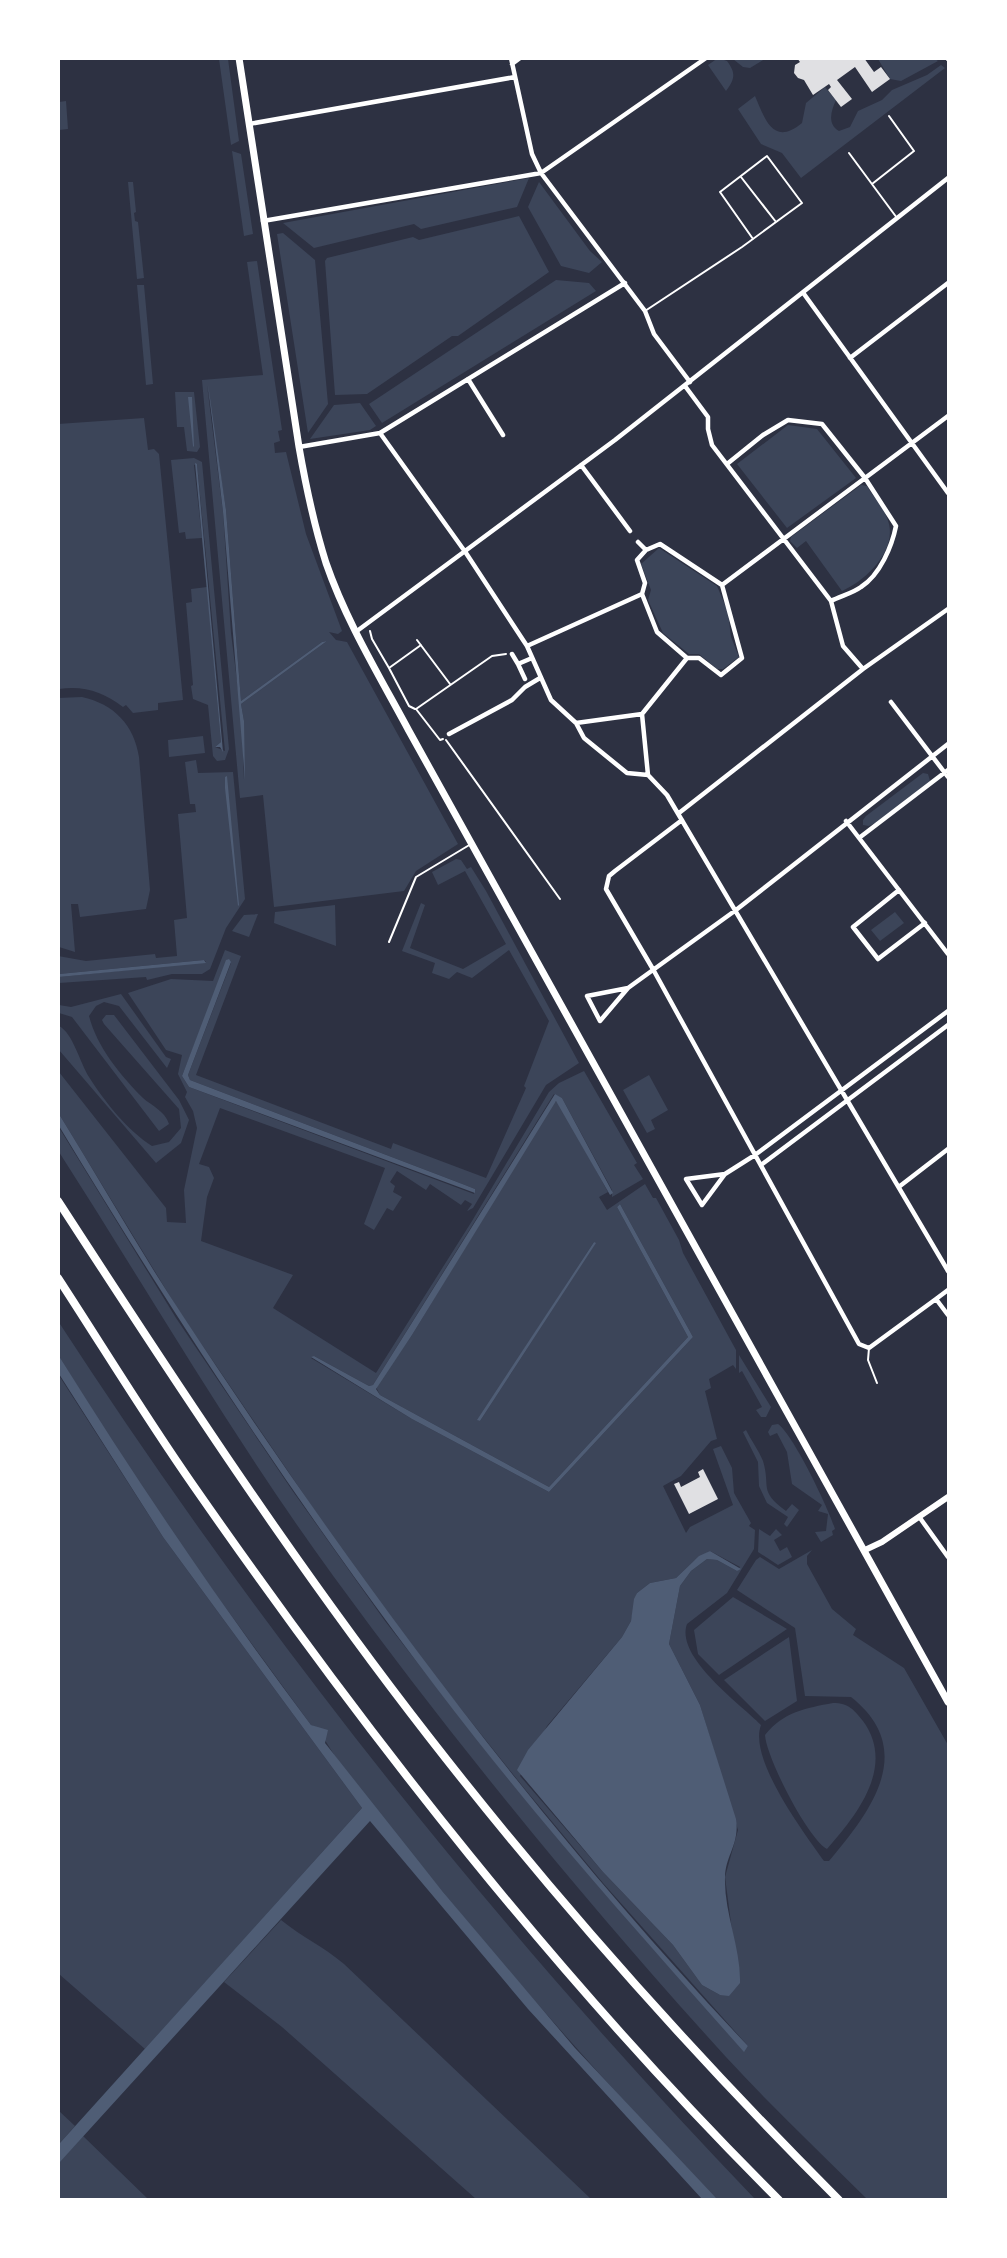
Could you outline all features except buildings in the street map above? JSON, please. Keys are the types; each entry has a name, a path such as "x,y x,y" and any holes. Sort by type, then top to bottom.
{"highway":[{"path":"58,1201 273,1525 427,1735 591,1934 716,2073 839,2199"},
{"path":"58,1278 192,1483 321,1664 406,1776 503,1896 608,2018 779,2199"}],"main road":[{"path":"239,58 299,447 310,506 327,565 357,631 471,844 948,1702"}],"street":[{"path":"520,58 511,61 532,154 541,173 645,311 654,334 708,417 712,445 831,601 843,646 863,669"},
{"path":"263,221 541,173 706,58"},
{"path":"249,124 515,77"},
{"path":"357,631 466,553 688,384 948,178"},
{"path":"299,447 380,433 625,283"},
{"path":"850,358 948,283"},
{"path":"804,294 948,493"},
{"path":"468,380 503,435"},
{"path":"722,585 948,416"},
{"path":"727,464 763,435 788,420 822,424 865,478 896,526 893,541 873,576 862,586 831,601"},
{"path":"380,433 466,553 527,646 551,700 576,723 584,738 627,773 648,775"},
{"path":"580,465 630,531"},
{"path":"638,542 646,550"},
{"path":"660,544 722,585 742,658 721,675 699,658 687,658 657,632 642,594 645,583 637,560 646,550 660,544"},
{"path":"527,646 642,594"},
{"path":"679,813 863,669 948,609"},
{"path":"512,654 525,679"},
{"path":"518,664 532,658"},
{"path":"576,723 642,714 687,658"},
{"path":"447,736 512,700 525,687 540,678"},
{"path":"860,838 947,774 891,702"},
{"path":"642,714 648,775 667,795 679,813 948,1271"},
{"path":"628,988 587,996 600,1022 628,988 736,910 846,821 948,744"},
{"path":"682,820 609,876 606,890 654,971 859,1344 869,1348 948,1290"},
{"path":"846,821 948,954"},
{"path":"899,890 853,927 878,959 925,923"},
{"path":"725,1174 686,1179 702,1205 725,1174 843,1091 948,1011"},
{"path":"760,1165 948,1025"},
{"path":"900,1186 948,1149"},
{"path":"936,1299 948,1315"},
{"path":"865,1550 920,1518 948,1497"},
{"path":"920,1518 948,1557"}],"lane":[{"path":"872,184 914,151 889,116"},
{"path":"849,153 898,219"},
{"path":"645,311 753,239 802,203 767,156 720,192 753,239"},
{"path":"741,176 776,222"},
{"path":"389,942 416,877 471,844"},
{"path":"869,1348 868,1360 877,1383"}],"path":[{"path":"368,623 372,639 409,706 416,709 440,740 447,736 560,899"},
{"path":"417,640 450,684"},
{"path":"389,668 421,645"},
{"path":"416,709 492,656 512,654"}],"shaded area":[{"path":"718,58 727,61 733,73 733,79 726,91 708,65"},
{"path":"219,59 228,59 239,141 231,145"},
{"path":"733,59 765,59 750,68 743,67"},
{"path":"878,59 935,59 938,61 901,81 890,79"},
{"path":"941,65 945,68 801,178 782,153 761,144 738,109 755,96 771,127 784,132 792,130 802,123 806,103 825,87 836,100 831,121 839,131 850,127 858,111 882,100 892,90 927,75"},
{"path":"66,101 68,129 59,130 59,102"},
{"path":"232,151 241,154 253,234 244,236"},
{"path":"529,178 517,207 421,229 414,224 314,248 283,223"},
{"path":"128,182 133,182 136,212 134,213 135,221 138,222 144,278 137,279"},
{"path":"539,182 590,251 602,262 589,273 561,266 528,207"},
{"path":"519,216 549,272 458,336 452,336 367,394 335,395 325,261 327,258 413,237 419,240"},
{"path":"283,233 315,260 328,404 308,433 277,234"},
{"path":"257,261 282,430 278,431 280,441 274,443 275,453 286,452 306,534 342,631 338,634 329,632 336,640 347,642 458,844 416,871 404,891 274,907 263,795 240,798 202,380 263,375 247,262","holes":["207,385 226,510 241,701 322,642 327,641 241,704 244,721 244,780 242,721 231,633 223,512"]},
{"path":"556,280 589,283 596,291 382,423 369,404"},
{"path":"137,285 144,285 153,384 146,385"},
{"path":"208,384 226,510 241,701 322,642 327,641 241,704 244,721 245,780 223,512"},
{"path":"175,392 194,392 200,447 197,452 187,451 184,427 177,427"},
{"path":"188,397 192,397 194,447 193,446"},
{"path":"360,403 376,426 370,430 310,439 334,405"},
{"path":"144,418 148,450 154,449 159,454 183,700 158,703 158,710 133,713 126,705 123,707 93,691 76,688 59,689 58,424"},
{"path":"788,425 817,429 856,478 787,528 737,464"},
{"path":"194,458 202,462 229,749 225,760 217,761 213,756 208,705 193,699 191,686 193,685 186,603 192,602 191,589 207,587 221,742 215,747 225,751 197,464 194,465 202,538 186,539 185,532 179,533 171,460"},
{"path":"195,463 197,464 223,752 220,747 215,747 221,742"},
{"path":"861,485 867,486 887,518 890,529 889,541 879,562 871,571 842,591 806,541 797,548 790,541 791,537"},
{"path":"659,548 717,586 728,612 731,637 739,657 723,669 717,669 699,654 689,654 663,633 648,600 651,590 641,564"},
{"path":"82,697 104,705 121,718 136,746 139,757 150,890 146,909 80,917 78,904 71,904 75,952 59,947 58,698"},
{"path":"203,736 205,753 169,757 168,740"},
{"path":"196,760 198,773 233,772 245,899 226,928 210,969 202,974 172,974 147,980 146,977 59,983 59,977 206,962 204,960 59,974 58,956 86,961 155,954 156,958 177,956 174,920 187,918 178,814 196,812 195,804 190,804 185,762"},
{"path":"923,773 928,774 930,781 877,822 869,826 863,825 866,816"},
{"path":"227,776 238,906 225,788 225,777"},
{"path":"456,859 461,860 467,869 471,867 579,1063 546,1085 473,1208 467,1211 472,1204 465,1200 461,1205 430,1184 426,1190 397,1171 390,1182 395,1186 393,1192 402,1197 393,1211 387,1208 374,1230 364,1224 385,1168 220,1108 199,1164 209,1167 214,1178 207,1197 201,1241 293,1275 273,1308 376,1373 472,1221 549,1092 559,1083 584,1071 637,1163 634,1165 643,1179 612,1197 612,1190 562,1098 554,1094 373,1385 369,1386 314,1356 311,1358 412,1419 549,1492 693,1337 620,1204 617,1207 688,1337 549,1487 380,1395 376,1387 412,1335 554,1102 558,1101 608,1192 599,1197 607,1210 645,1184 653,1198 656,1198 736,1350 736,1369 733,1365 709,1379 711,1388 705,1391 717,1439 711,1441 681,1476 663,1486 686,1533 690,1527 733,1505 713,1449 721,1446 732,1468 734,1493 751,1523 749,1526 755,1530 754,1549 727,1593 687,1624 686,1637 690,1651 711,1679 761,1725 759,1739 770,1776 792,1815 824,1861 829,1861 845,1842 872,1801 881,1780 885,1759 882,1738 871,1717 851,1697 805,1696 795,1628 737,1590 756,1560 760,1557 779,1569 812,1550 807,1556 807,1564 832,1609 856,1629 853,1635 904,1668 948,1745 948,2199 867,2199 726,2057 623,1941 475,1762 334,1577 227,1420 59,1152 58,1126 176,1318 292,1490 385,1621 508,1779 744,2051 748,2046 603,1883 524,1788 437,1679 345,1555 179,1311 59,1114 59,1072 166,1208 167,1222 186,1223 184,1190 197,1128 193,1111 185,1097 187,1092 178,1074 182,1055 166,1050 128,993 171,979 213,981 225,950 241,956 196,1075 391,1149 393,1143 486,1178 526,1088 524,1086 549,1021 509,950 472,978 457,972 449,979 432,973 435,963 402,951 421,903 425,905 410,948 463,969 506,944 465,871 438,885 432,872","holes":["228,959 231,963 188,1075 190,1080 475,1189 474,1194 189,1087 182,1076","594,1242 595,1244 480,1421 478,1420","710,1551 740,1567 737,1571 717,1560 707,1559 691,1571 680,1586 669,1644 700,1705 738,1830 725,1877 734,1946 720,1995 702,1985 673,1945 603,1872 520,1776 547,1726 622,1637 631,1621 637,1593 650,1583 676,1578 694,1561"]},
{"path":"335,905 336,946 274,923 275,912"},
{"path":"895,912 904,923 880,941 871,930"},
{"path":"258,914 249,937 232,931 244,915"},
{"path":"229,959 231,962 188,1075 190,1080 465,1185 475,1189 475,1193 189,1087 182,1076 226,960"},
{"path":"204,960 206,963 59,977 59,974"},
{"path":"121,994 166,1057 171,1059 167,1068 119,1006 104,1002 96,1006 89,1016 98,1039 118,1070 143,1098 167,1119 169,1124 159,1131 72,1017 59,1013 59,1005 71,1007"},
{"path":"106,1015 114,1015 179,1100 189,1120 181,1143 156,1163 59,1050 59,1026 68,1035 95,1086 125,1124 152,1146 169,1142 181,1128 179,1109 104,1024 102,1020"},
{"path":"649,1075 668,1110 651,1120 655,1129 647,1133 623,1090"},
{"path":"555,1094 562,1098 613,1193 610,1195 556,1101 412,1335 376,1389 380,1395 549,1487 688,1337 617,1207 620,1204 693,1337 549,1492 412,1419 311,1357 314,1356 369,1386 373,1385"},
{"path":"59,1114 150,1264 245,1410 379,1599 448,1692 593,1873 669,1961 748,2046 744,2052 508,1779 364,1591 258,1439 157,1284 59,1126"},
{"path":"594,1242 596,1243 480,1421 477,1420"},
{"path":"58,1321 136,1438 217,1553 386,1777 474,1885 566,1992 659,2097 755,2199 717,2199 709,2192 599,2074 528,1993 368,1801 341,1765 318,1728 311,1725 199,1571 125,1464 59,1356"},
{"path":"739,1355 771,1407 766,1417 761,1417 756,1410 762,1407 742,1371 739,1373"},
{"path":"59,1356 150,1497 245,1635 311,1725 328,1730 325,1743 443,1892 575,2048 717,2199 702,2199 528,2009 370,1821 59,2163 59,2144 362,1808 163,1537 59,1374"},
{"path":"58,1374 163,1537 362,1808 145,2049 59,1974"},
{"path":"778,1424 801,1456 835,1529 832,1531 833,1535 821,1542 815,1532 826,1531 828,1514 818,1511 822,1505 792,1484 787,1452 777,1433 770,1436 768,1432 772,1425"},
{"path":"746,1430 763,1461 767,1488 772,1498 786,1511 792,1504 799,1510 787,1527 784,1524 788,1517 767,1503 759,1486 758,1462 743,1432"},
{"path":"759,1529 770,1536 776,1529 782,1535 774,1540 780,1551 787,1547 792,1557 778,1565 758,1552"},
{"path":"710,1551 741,1569 737,1571 717,1560 707,1559 691,1571 680,1586 669,1644 700,1705 736,1819 736,1836 727,1863 725,1891 738,1957 740,1983 729,1996 720,1995 702,1985 673,1945 603,1872 517,1770 528,1750 622,1637 631,1621 637,1593 650,1583 676,1578 699,1556"},
{"path":"733,1597 787,1629 719,1675 698,1654 694,1630"},
{"path":"789,1637 797,1701 765,1721 724,1680"},
{"path":"833,1703 851,1708 863,1721 872,1738 876,1755 869,1789 850,1821 827,1849 809,1830 789,1796 772,1761 765,1735 787,1716 804,1709"},
{"path":"281,1920 344,1964 591,2199 476,2199 282,2027 224,1982"},
{"path":"58,2110 75,2126 59,2144 58,2144"},
{"path":"83,2136 148,2199 59,2199 58,2163"}]}
